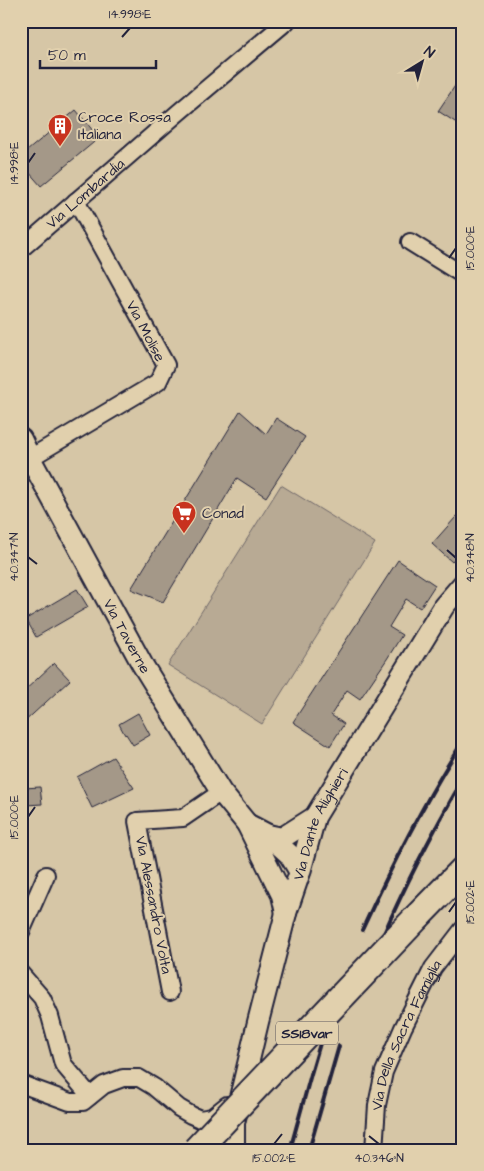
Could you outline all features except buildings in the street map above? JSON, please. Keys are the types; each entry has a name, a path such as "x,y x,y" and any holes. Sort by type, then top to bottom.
{"highway":[{"name":"SS18var","path":"196,1150 463,870"}],"street":[{"name":"Via Lombardia","path":"21,249 287,21"},
{"name":"Via Molise","path":"30,458 158,382 166,366 76,201"},
{"path":"410,242 463,275"},
{"name":"Via Taverne","path":"21,439 142,664 221,792 248,824 282,895 286,913"},
{"name":"Via Dante Alighieri","path":"234,1122 286,913 300,872 315,817 444,606 463,584"},
{"name":"Via Alessandro Volta","path":"170,992 137,821 183,818 221,792"},
{"path":"268,835 282,838 315,817"},
{"name":"Via Taverne","path":"248,824 268,835 289,854 300,872"},
{"path":"262,855 279,868 300,872"},
{"path":"21,932 46,875"},
{"name":"Via Della Sacra Famiglia","path":"374,1150 377,1105 384,1072 403,1028 433,968 463,929"},
{"path":"21,974 42,998 50,1016 63,1064 90,1096"},
{"path":"21,1084 70,1102 83,1102 104,1085 123,1078 139,1078 154,1087 179,1108 200,1119 212,1116 241,1094"},
{"path":"220,1150 234,1122"},
{"path":"234,1122 234,1150"}],"shaded area":[{"path":"281,485 375,543 262,724 168,665"}],"railway":[{"path":"362,930 409,834 463,741"},
{"path":"382,938 420,857 463,779"},
{"path":"290,1150 321,1040"},
{"path":"309,1150 339,1046"}],"place":[{"name":"Croce Rossa Italiana","path":"60,147"},
{"name":"Conad","path":"184,534"}]}
